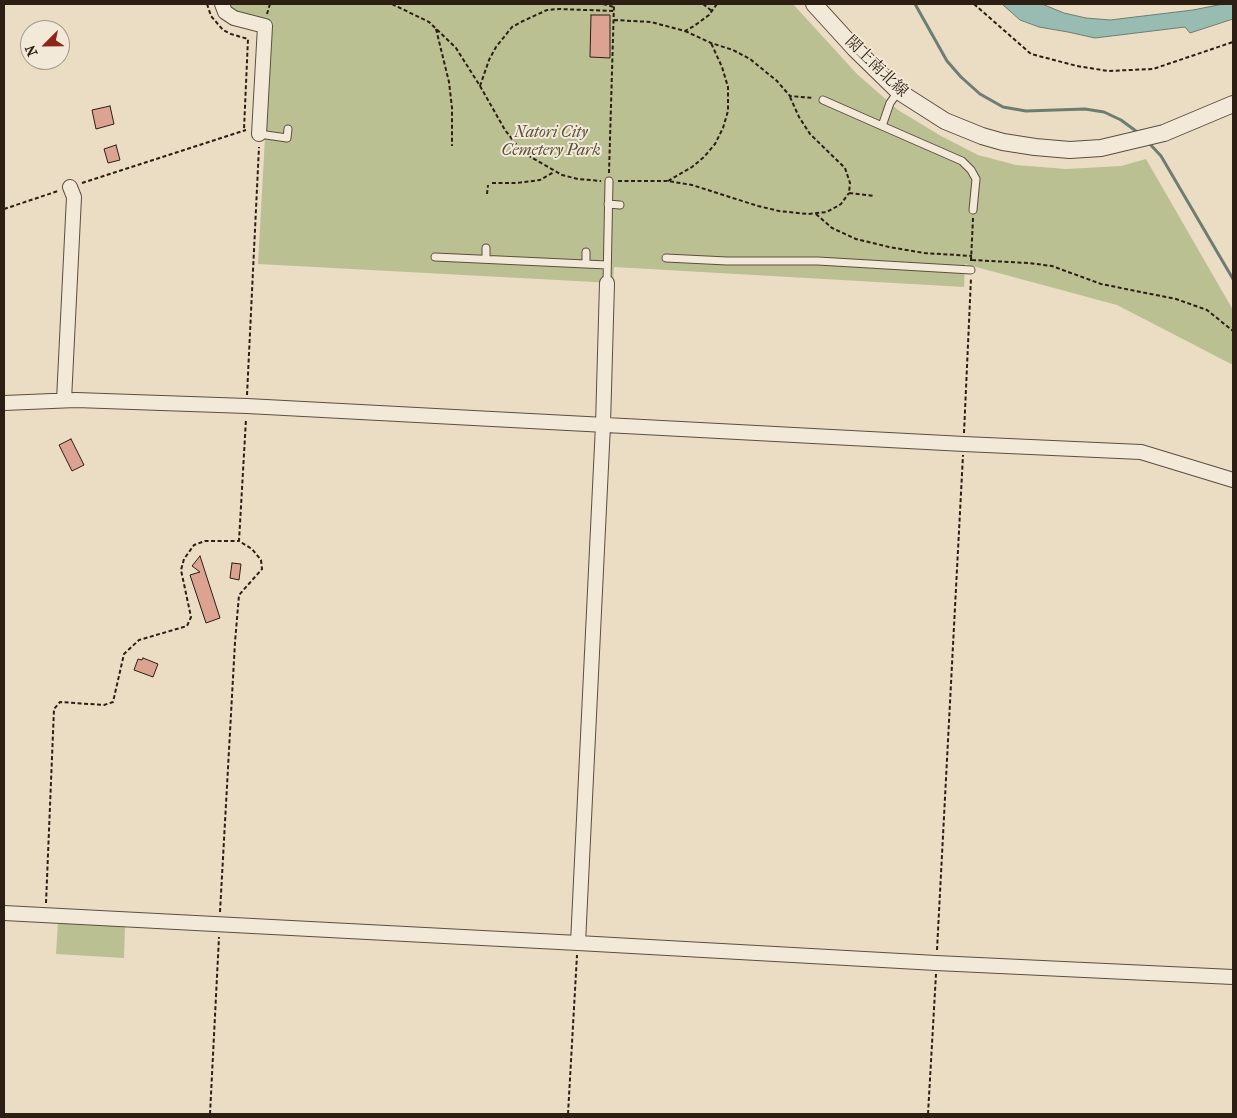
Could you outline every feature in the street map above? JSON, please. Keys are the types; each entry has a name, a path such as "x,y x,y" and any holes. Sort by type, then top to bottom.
{"street":[{"path":"222,4 225,12 234,18 265,26 259,134"},
{"name":"閖上南北線","path":"814,4 861,55 898,91 945,121 974,134 1003,142 1070,150 1101,148 1164,133 1233,104"},
{"path":"64,400 74,197 70,187"},
{"path":"578,943 603,425 606,283"},
{"path":"4,404 64,400 247,406 1141,452 1233,480"},
{"path":"4,912 936,964 1233,977"}],"lane":[{"path":"882,126 890,103 898,91"},
{"path":"823,100 962,161 971,170 976,179 973,210"},
{"path":"259,134 287,138 288,129"},
{"path":"606,283 609,180"},
{"path":"608,204 620,205"},
{"path":"486,248 486,259"},
{"path":"586,252 586,264"},
{"path":"435,257 607,265"},
{"path":"666,258 726,261 818,261 971,270"}],"path":[{"path":"207,4 211,16 223,30 248,39 244,129"},
{"path":"392,4 414,14 436,29 456,48 480,86 504,130 529,156 554,172 578,179 668,181 692,185 772,210 808,214 827,212 840,204 849,193 850,183 845,168 810,134 799,117 790,96 771,75 750,59 733,50 711,43 685,31 651,22 614,20"},
{"path":"603,4 614,5 609,180"},
{"path":"702,4 712,11"},
{"path":"685,31 712,11 717,4"},
{"path":"974,4 1031,54 1077,66 1108,71 1153,69 1233,42"},
{"path":"480,86 489,60 496,47 512,27 547,10 614,11"},
{"path":"436,29 449,82 452,108 452,146"},
{"path":"668,181 704,157 715,144 728,111 728,87 722,67 711,43"},
{"path":"790,96 823,100"},
{"path":"4,209 244,129 259,134 239,541"},
{"path":"492,183 517,183 540,180 554,172"},
{"path":"487,194 488,185"},
{"path":"849,193 875,196"},
{"path":"928,1114 964,444 973,210"},
{"path":"816,213 832,228 856,238 924,253 972,256"},
{"path":"971,260 1028,262 1052,266 1101,284 1176,299 1207,310 1233,331"},
{"path":"45,914 54,708 60,702 104,705 113,702 124,654 139,640 186,626 191,617 180,570 184,559 194,545 205,541 239,541 252,549 261,560 262,569 239,595 219,924 210,1114"},
{"path":"568,1114 578,943"}],"green space":[{"name":"Natori City Cemetery Park","path":"228,4 793,4 857,74 898,110 941,136 978,155 1016,165 1066,169 1121,166 1146,159 1233,310 1233,365 1117,305 965,264 964,287 614,267 613,283 258,264 271,29 230,10"},
{"path":"58,922 125,926 124,958 56,954"}],"water":[{"path":"1002,4 1042,4 1064,13 1086,18 1110,20 1233,4 1233,19 1190,33 1185,27 1095,38 1039,27 1020,20"}],"building":[{"path":"591,15 610,15 610,58 590,57"},
{"path":"110,106 114,124 96,129 92,110"},
{"path":"116,145 120,160 108,163 104,149"},
{"path":"71,439 84,465 72,471 59,445"},
{"path":"200,556 220,618 206,623 190,575 200,572 192,566"},
{"path":"232,563 241,564 239,580 230,578"},
{"path":"143,658 158,664 153,677 134,670 138,659 142,660"}],"waterway":[{"path":"915,4 947,61 980,94 1003,107 1026,111 1085,109 1104,112 1121,120 1140,134"},
{"path":"1148,142 1161,156 1233,279"}]}
